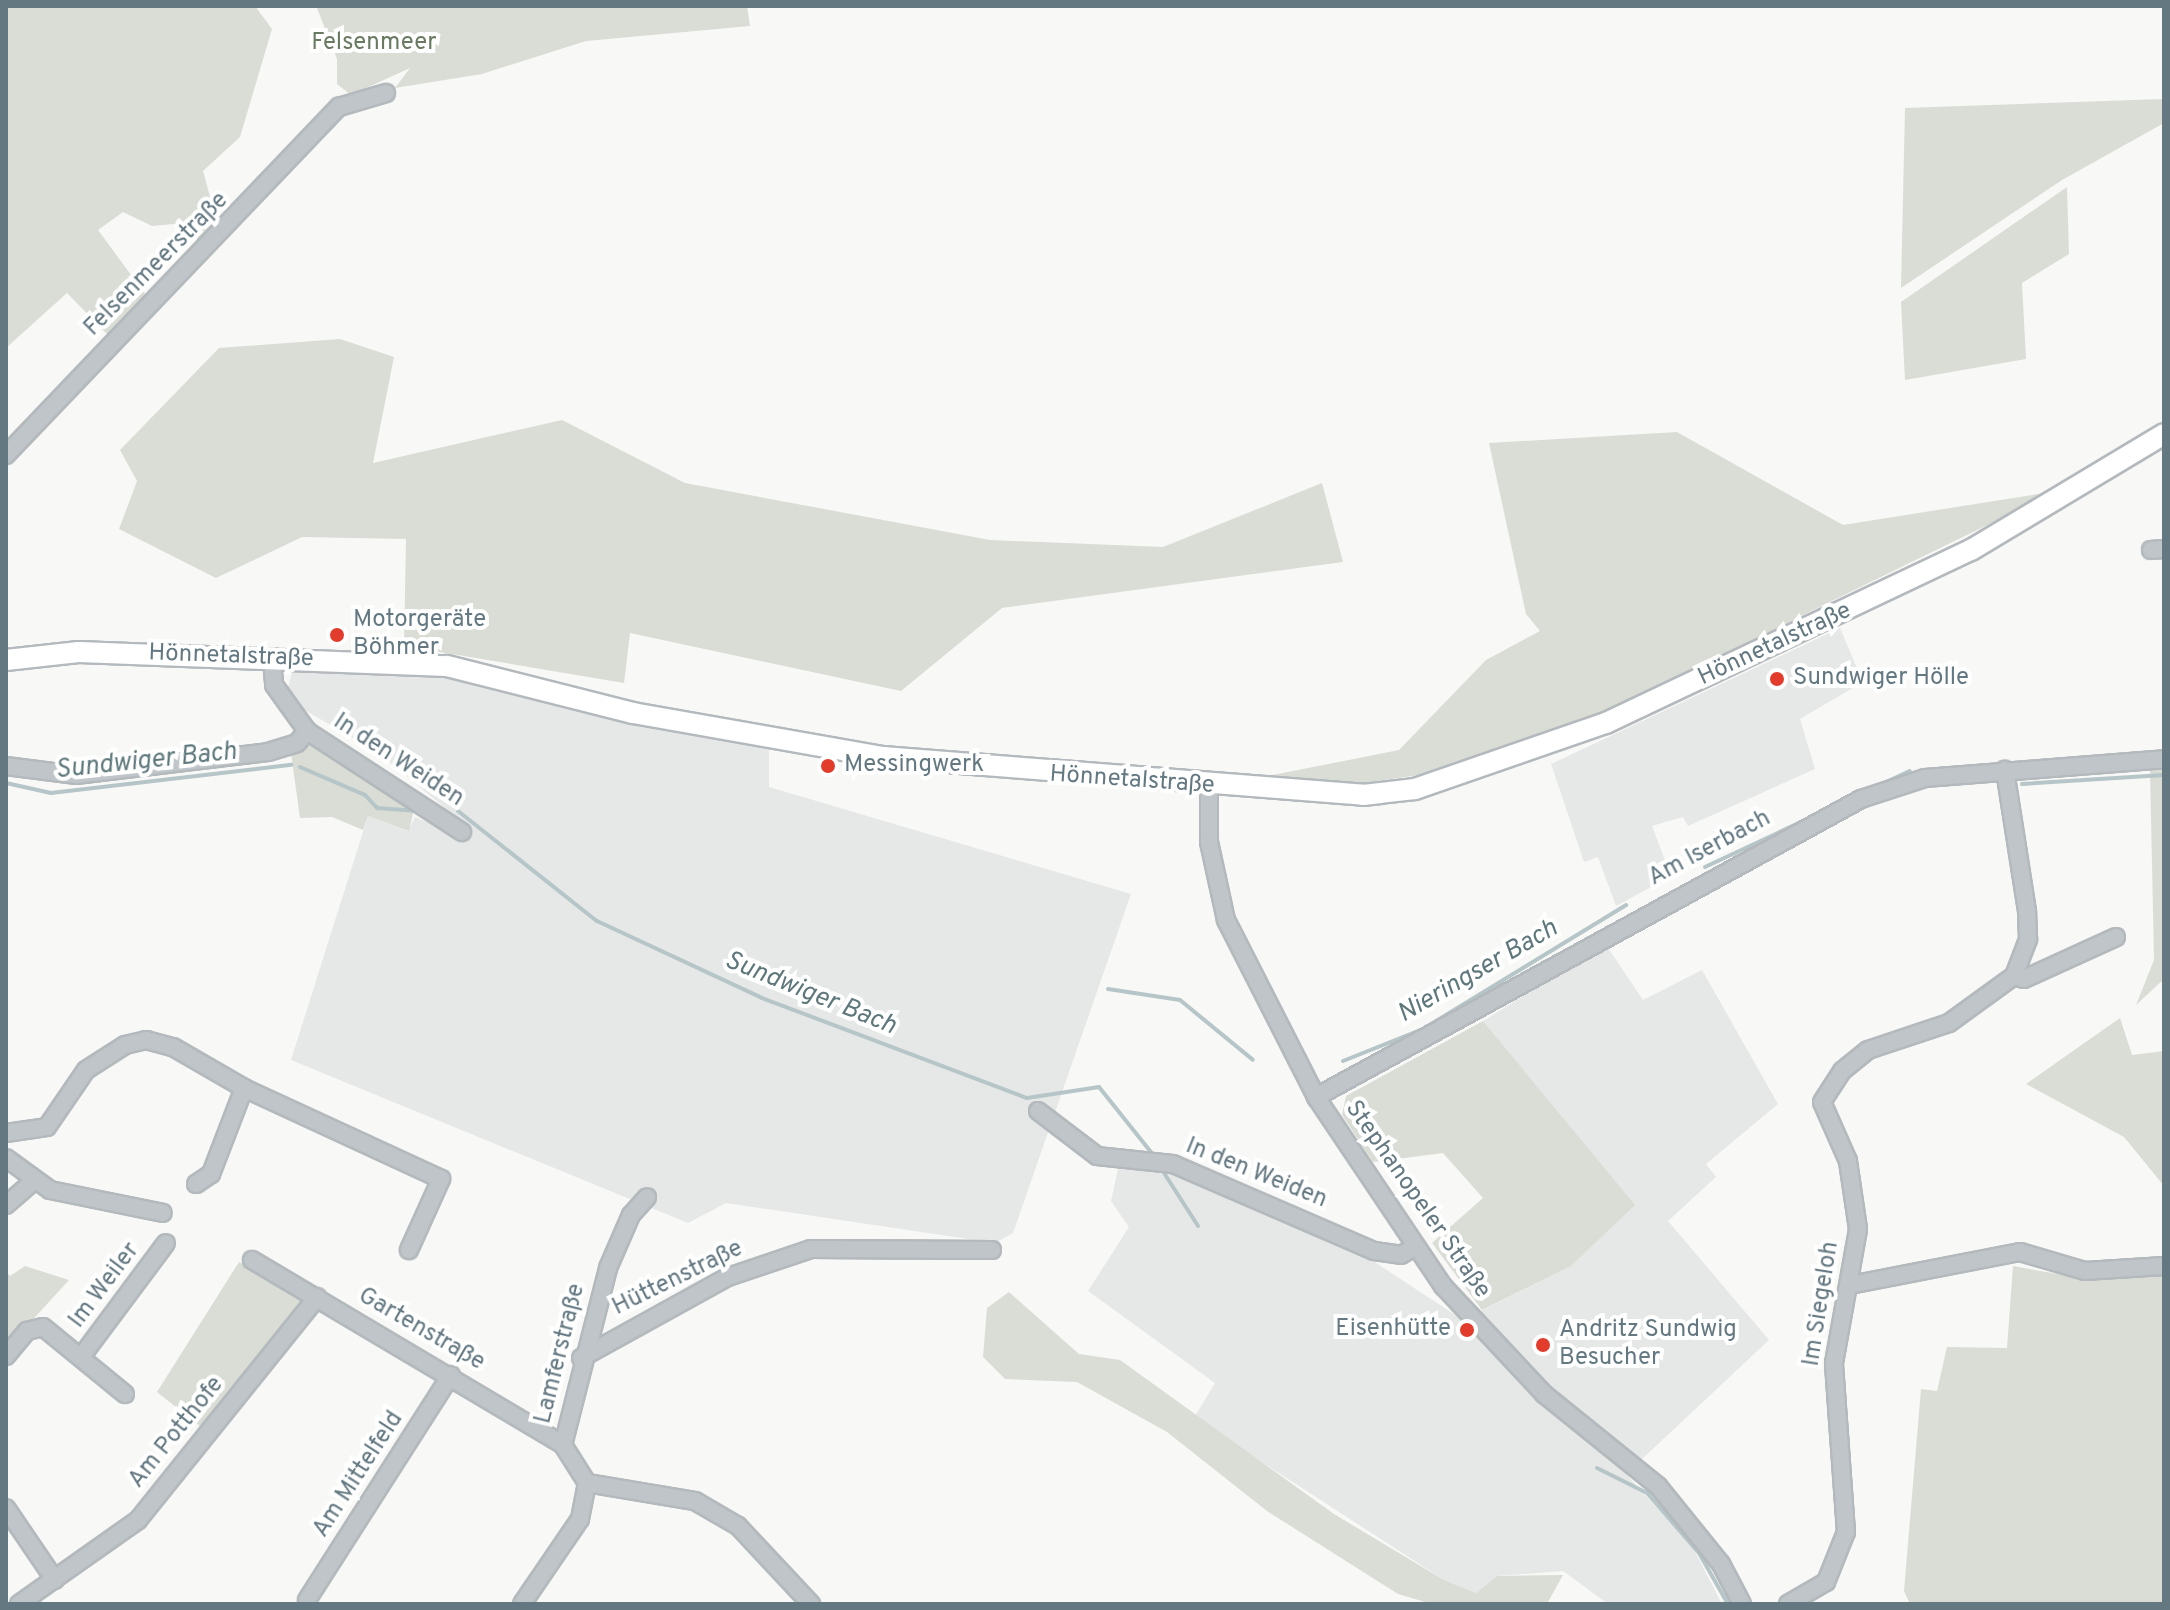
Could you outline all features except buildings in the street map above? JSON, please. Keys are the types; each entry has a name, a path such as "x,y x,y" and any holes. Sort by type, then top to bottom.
{"main road":[{"name":"Hönnetalstraße","path":"6,657 28,655 447,666 633,713 827,749 1000,772 1363,795 1415,789 1606,723 1971,550 2164,434"}],"street":[{"name":"Felsenmeerstraße","path":"6,455 339,107 386,93"},
{"name":"In den Weiden","path":"272,660 274,685 307,731 462,832"},
{"name":"In den Weiden","path":"6,766 76,775 268,752 307,731"},
{"name":"Am Iserbach","path":"1316,1097 1833,811 1925,778 2164,759"},
{"path":"2005,770 2027,911 2028,939 2014,976 2024,979 2116,937"},
{"name":"Stephanopeler Straße","path":"1209,786 1209,842 1226,920 1316,1097 1416,1246 1460,1305 1544,1394 1658,1486 1714,1553 1742,1604"},
{"name":"Im Siegeloh","path":"1788,1604 1826,1582 1843,1547 1834,1363 1858,1229 1848,1161 1824,1118 1830,1087 1868,1050 1949,1023 2014,976"},
{"path":"6,1133 47,1127 86,1070 146,1040 441,1179 409,1250"},
{"path":"196,1184 211,1174 244,1088"},
{"name":"In den Weiden","path":"1038,1111 1097,1156 1173,1164 1374,1251 1401,1255 1416,1246"},
{"path":"6,1158 34,1181 163,1213"},
{"path":"6,1205 34,1181"},
{"name":"Lamferstraße","path":"587,1483 563,1445 581,1358 608,1268 631,1215 647,1197"},
{"name":"Im Weiler","path":"81,1357 166,1243"},
{"name":"Hüttenstraße","path":"581,1358 728,1277 811,1249 992,1250"},
{"path":"1850,1285 1998,1253 2037,1255 2085,1271 2164,1266"},
{"name":"Gartenstraße","path":"252,1260 451,1375 563,1445"},
{"name":"Am Potthofe","path":"19,1604 138,1520 317,1297"},
{"name":"Im Weiler","path":"6,1356 27,1331 43,1327 125,1394"},
{"name":"Am Mittelfeld","path":"307,1600 451,1375"},
{"path":"522,1604 580,1519 587,1483 695,1501 738,1526 811,1604"},
{"path":"6,1508 55,1580"}],"shaded area":[{"path":"1840,628 1863,682 1800,719 1815,769 1688,826 1683,817 1652,826 1671,876 1616,906 1598,857 1584,862 1551,764"},
{"path":"340,669 437,671 769,745 769,787 1131,894 1013,1233 995,1243 726,1203 688,1223 291,1060 368,816 408,831 415,817 459,835 467,826 376,751 285,699 292,672"},
{"path":"1606,945 1643,1000 1702,970 1778,1104 1706,1164 1716,1177 1668,1221 1769,1340 1626,1474 1693,1548 1722,1604 1608,1604 1563,1571 1497,1576 1476,1593 1444,1580 1194,1418 1215,1383 1088,1291 1129,1227 1111,1201 1118,1169 1179,1172 1367,1257 1463,1320 1571,1266 1634,1205 1483,1021"}],"green space":[{"path":"6,6 255,6 272,29 240,137 203,171 218,226 201,244 184,223 152,226 123,212 98,230 148,298 108,335 67,293 6,348"},
{"name":"Felsenmeer","path":"747,6 750,26 586,41 482,74 395,88 410,68 351,95 337,84 337,59 317,8"},
{"path":"2164,99 2164,123 2062,180 1901,288 1905,108"},
{"path":"2067,187 2069,254 2022,283 2026,359 1905,380 1901,302"},
{"path":"340,339 394,357 373,463 562,420 685,483 990,540 1163,547 1322,483 1343,562 1002,608 901,691 630,633 624,683 404,646 406,539 302,537 216,578 119,529 137,481 120,450 219,348"},
{"path":"1677,432 1843,525 2057,491 1596,716 1419,775 1349,785 1253,779 1399,750 1486,660 1540,631 1526,614 1489,443"},
{"path":"313,744 415,805 409,831 368,816 363,830 332,817 300,818 291,753"},
{"path":"2164,768 2164,979 2136,1005 2154,960 2150,769"},
{"path":"2120,1018 2132,1055 2164,1051 2164,1186 2124,1137 2026,1084"},
{"path":"1483,1021 1635,1205 1571,1266 1482,1310 1432,1243 1483,1198 1443,1153 1373,1162 1342,1115 1346,1096"},
{"path":"239,1262 308,1298 201,1427 157,1392"},
{"path":"25,1266 69,1280 6,1349 6,1271 10,1276"},
{"path":"2013,1266 2079,1278 2164,1273 2164,1604 1910,1604 1904,1591 1921,1389 1937,1391 1947,1347 2007,1348"},
{"path":"1009,1292 1079,1354 1120,1360 1334,1514 1444,1580 1476,1593 1497,1576 1563,1575 1547,1604 1432,1604 1398,1594 1267,1511 1167,1432 1077,1382 1005,1379 983,1357 987,1308"}],"waterway":[{"name":"Sundwiger Bach","path":"6,783 51,793 291,765"},
{"name":"Sundwiger Bach","path":"300,767 365,795 377,808 418,811"},
{"name":"Nieringser Bach","path":"1705,867 1910,771"},
{"name":"Nieringser Bach","path":"2022,784 2164,775"},
{"name":"Sundwiger Bach","path":"458,811 597,921 762,998 1027,1098 1099,1087 1154,1156"},
{"name":"Nieringser Bach","path":"1343,1061 1423,1029 1626,905"},
{"name":"Sundwiger Bach","path":"1108,989 1180,1000 1253,1060"},
{"name":"Sundwiger Bach","path":"1164,1173 1198,1226"},
{"name":"Sundwiger Bach","path":"1597,1468 1647,1493 1699,1553 1728,1604"}],"place":[{"name":"Motorgeräte Böhmer","path":"337,635"},
{"name":"Sundwiger Hölle","path":"1777,679"},
{"name":"Messingwerk","path":"828,766"},
{"name":"Eisenhütte","path":"1467,1330"},
{"name":"Andritz Sundwig Besucher","path":"1543,1345"}]}
